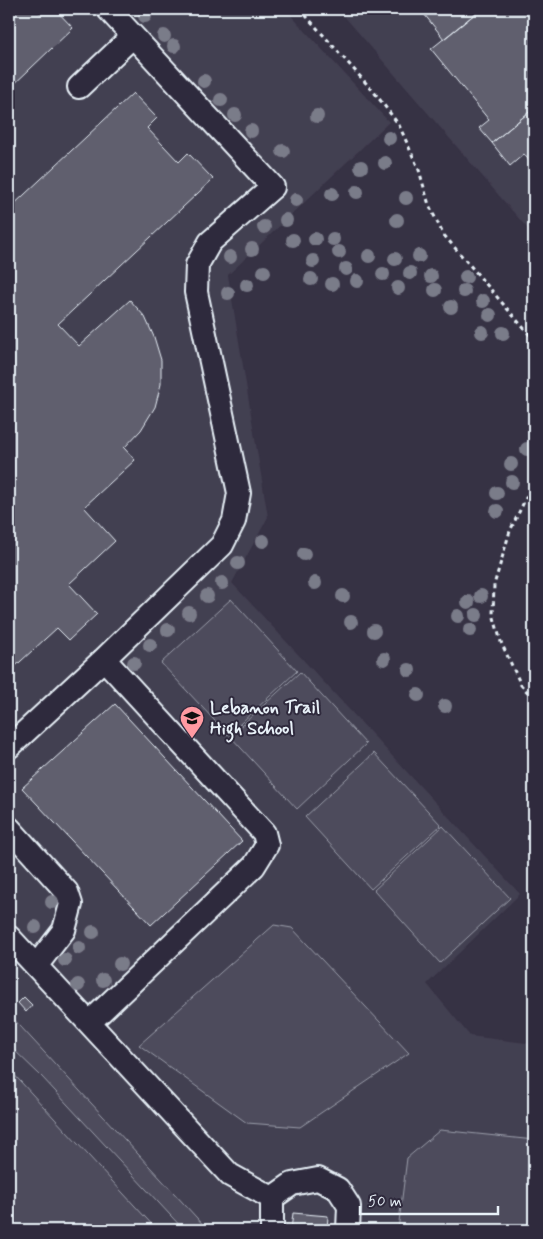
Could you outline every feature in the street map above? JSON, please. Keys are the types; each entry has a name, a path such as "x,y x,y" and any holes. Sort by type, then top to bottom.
{"lane":[{"path":"9,747 104,659 222,545 234,521 239,493 196,292 198,265 210,242 273,187 108,9"},
{"path":"79,87 133,36"},
{"path":"89,1023 254,866 267,845 264,833 104,659"},
{"path":"9,828 66,892 71,904 64,930 36,966"},
{"path":"9,937 230,1176 272,1198"},
{"path":"272,1198 292,1184 318,1178 338,1189 349,1206 348,1230"},
{"path":"272,1198 272,1230"}],"path":[{"path":"300,9 374,92 399,125 419,170 429,205 443,234 534,340"},
{"path":"534,482 510,531 494,585 493,614 501,642 521,685 534,699"}],"shaded area":[{"name":"Lebanon Trail High School","path":"9,9 285,9 389,122 228,275 268,517 232,583 520,894 427,984 470,1036 534,1044 534,1230 9,1230"},
{"path":"338,9 534,9 534,236"},
{"path":"231,599 297,671 228,735 161,663"},
{"path":"300,672 366,744 297,809 230,736"},
{"path":"374,753 441,825 371,889 305,817"},
{"path":"443,826 510,898 440,963 374,890"},
{"path":"274,925 292,928 409,1053 300,1127 247,1123 139,1045"},
{"path":"9,1014 208,1230 184,1230 42,1077 9,1045"},
{"path":"9,1069 157,1230 9,1230"},
{"path":"440,1130 534,1140 534,1230 398,1230 407,1158"}],"building":[{"path":"9,9 36,9 40,13 44,9 55,9 73,28 9,89"},
{"path":"420,9 481,9 444,39"},
{"path":"481,9 534,9 534,108 492,143 479,128 489,120 431,49"},
{"path":"133,93 157,118 147,128 179,162 188,153 213,179 58,324 79,346 130,300 145,317 154,337 161,360 161,384 155,407 141,430 124,448 135,460 84,507 115,541 69,584 97,614 69,640 57,628 9,672 9,209"},
{"path":"534,108 534,167 524,154 510,166 492,143"},
{"path":"115,704 242,841 151,925 22,788"},
{"path":"24,997 32,1005 26,1012 18,1003"},
{"path":"293,1213 328,1216 327,1230 291,1230"}],"place":[{"name":"Lebanon Trail High School","path":"192,739"}]}
